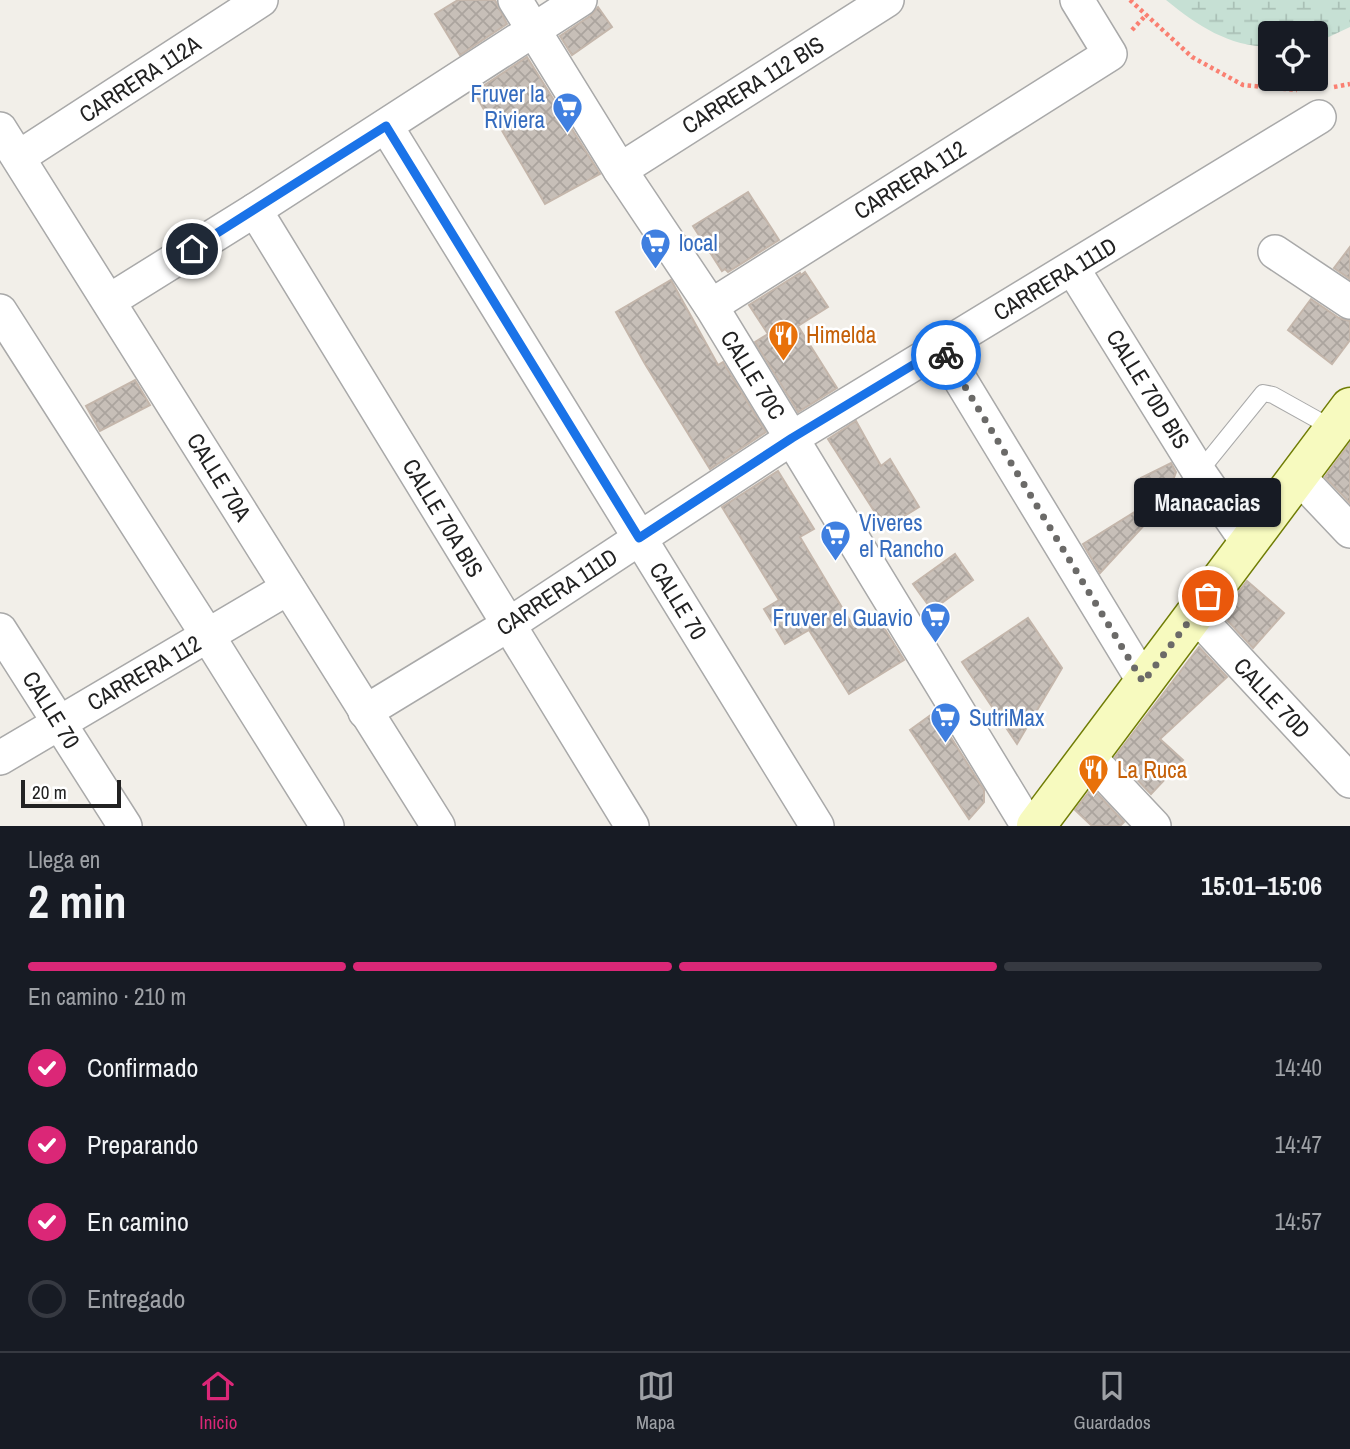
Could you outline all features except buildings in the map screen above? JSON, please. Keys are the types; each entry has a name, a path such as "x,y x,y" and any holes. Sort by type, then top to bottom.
{"main road":[{"path":"1036,826 1342,418"}],"street":[{"name":"CARRERA 112A","path":"19,157 261,0"},
{"name":"CALLE 70C","path":"515,0 620,170 711,306 1028,826"},
{"path":"109,301 580,0"},
{"name":"CARRERA 112 BIS","path":"620,170 887,0"},
{"name":"CARRERA 112","path":"711,306 1110,54 1077,0"},
{"name":"CARRERA 111D","path":"365,712 508,625 792,438 1073,270 1320,98"},
{"name":"CALLE 70","path":"386,126 817,826"},
{"name":"CALLE 70A","path":"0,129 438,826"},
{"name":"CALLE 70A BIS","path":"255,210 632,826"},
{"path":"1275,252 1350,302"},
{"name":"CALLE 70D BIS","path":"1073,270 1199,472 1248,543"},
{"path":"0,311 327,826"},
{"path":"941,348 1143,682"},
{"path":"1298,476 1350,531"},
{"name":"CARRERA 112","path":"0,758 288,588"},
{"name":"CALLE 70D","path":"1195,614 1350,781"},
{"name":"CALLE 70","path":"0,630 125,826"},
{"path":"1088,756 1154,826"}],"lane":[{"path":"1199,472 1263,393 1342,418"}],"path":[{"path":"1130,0 1192,57 1243,85 1320,98 1350,84"}],"green space":[{"path":"1166,0 1350,0 1350,27 1328,37 1328,21 1258,21 1258,46 1227,39 1190,18"}],"way so far":[{"path":"946,355 1143,682 1208,596"}],"place":[{"name":"Fruver la Riviera","path":"568,134"},
{"name":"local","path":"656,270"},
{"name":"Himelda","path":"783,362"},
{"name":"Viveres el Rancho","path":"836,563"},
{"name":"Manacacias","path":"1208,596"},
{"name":"Fruver el Guavio","path":"936,645"},
{"name":"SutriMax","path":"946,745"},
{"name":"La Ruca","path":"1094,797"}],"route":[{"path":"192,249 386,126 639,538 792,438 941,348 946,355"}]}
